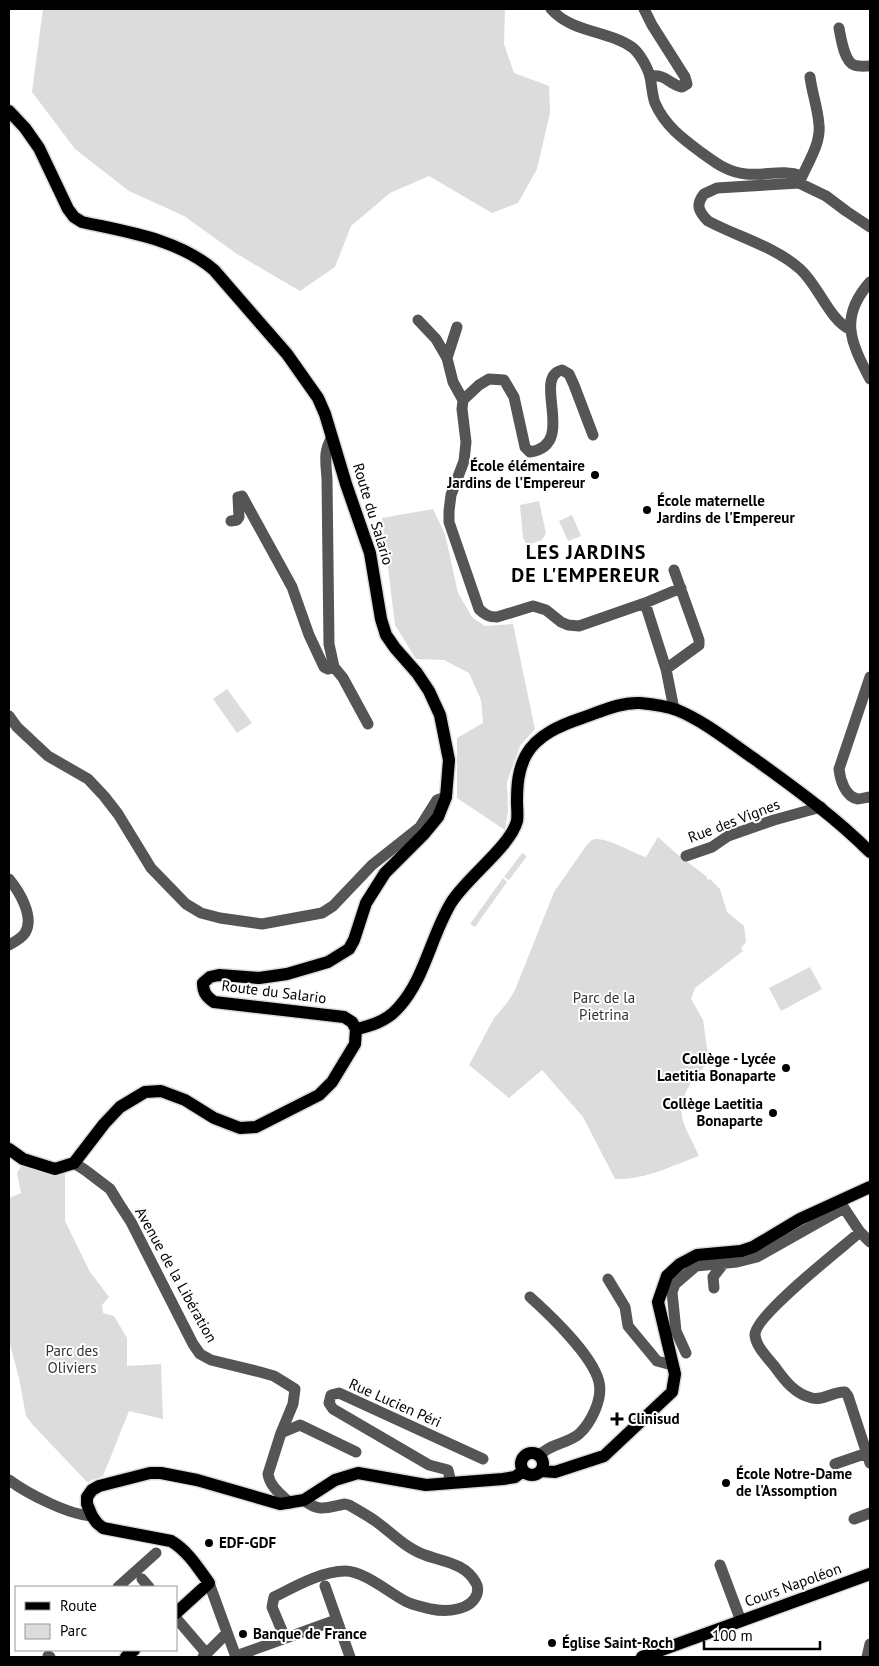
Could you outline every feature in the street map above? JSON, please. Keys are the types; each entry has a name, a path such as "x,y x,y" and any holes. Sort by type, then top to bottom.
{"main road":[{"name":"Route du Salario","path":"9,112 25,128 40,148 74,217 82,222 167,243 182,248 202,259 214,270 287,354 306,379 326,414 346,484 370,554 386,635 417,673 440,715 449,760 446,797 438,817 424,834 385,873 366,903 354,940 348,949 328,962 287,974 259,978 219,975 210,977 203,983 203,990 207,997 214,1002 344,1017 352,1022 356,1029"},
{"path":"9,1149 23,1159 55,1169 74,1163 104,1124 120,1107 145,1092 162,1091 185,1100 214,1118 240,1128 256,1127 319,1095 332,1082 355,1044 356,1029 382,1020 399,1008 414,986 451,903 460,890 510,834 517,821 518,773 527,752 547,733 564,724 624,705 642,703 674,709 721,735 821,807 845,827 870,852"},
{"path":"523,1472 532,1475 541,1471 554,1472 604,1456 672,1392 675,1374 658,1302 667,1276 680,1264 696,1255 741,1251 753,1247 800,1219 838,1206 870,1187"},
{"path":"523,1472 521,1462 525,1455 532,1453 539,1456 543,1465 541,1471"},
{"path":"178,1611 210,1583 188,1555 171,1541 109,1530 97,1523 87,1504 87,1497 92,1490 98,1486 150,1473 161,1473 197,1480 280,1504 304,1500 335,1480 358,1473 426,1485 516,1477 523,1472"},
{"name":"Cours Napoléon","path":"642,1657 870,1574"}],"street":[{"path":"551,9 570,23 634,49 650,76 655,103 663,117 685,142 725,169 735,172 748,174 792,172 870,227"},
{"path":"644,9 685,77 687,84 682,87 674,85 664,76 650,76"},
{"path":"839,28 845,53 850,62 853,65 870,66"},
{"path":"801,179 819,135 819,125 810,77"},
{"path":"801,179 717,188 704,194 698,205 700,212 708,221 782,256 800,269 821,294 837,322 850,330"},
{"path":"870,282 860,293 852,310 850,330 854,347 866,363 870,379"},
{"path":"418,320 436,339 447,358 454,382 463,400 462,410 466,442 464,461 451,495 449,522 476,602 484,614 497,617 533,606 546,610 561,622 579,626 682,588"},
{"path":"447,358 457,327"},
{"path":"463,400 479,385 490,379 504,380 514,397 525,447 530,452 538,451 551,440 553,428 551,386 556,371 562,370 568,374 574,385 592,435"},
{"path":"332,437 326,447 325,455 329,644 334,668 343,678 368,724"},
{"path":"231,521 239,518 238,498 242,496 292,587 309,635 324,667 328,669 334,668"},
{"path":"666,668 699,645 682,588 674,570"},
{"path":"645,603 666,668 674,709"},
{"path":"870,677 840,768 840,778 851,796 858,799 870,797"},
{"path":"9,716 48,756 88,779 118,814 151,868 186,904 201,913 220,918 262,924 322,913 333,906 372,865 420,827 437,800 446,797"},
{"name":"Rue des Vignes","path":"686,856 712,847 728,836 774,820 821,807"},
{"path":"9,879 22,898 28,912 28,926 25,934 9,945"},
{"name":"Avenue de la Libération","path":"74,1163 104,1184 114,1196 131,1222 193,1344 200,1354 211,1360 274,1376 295,1389 293,1404 281,1433"},
{"path":"686,1353 676,1331 672,1292 675,1284 696,1266 737,1262 756,1257 838,1206 870,1242"},
{"path":"835,1464 869,1456 848,1396 845,1392 841,1391 813,1399 800,1393 789,1385 766,1355 757,1342 755,1334 762,1320 782,1299 860,1232"},
{"path":"714,1288 713,1277 724,1263"},
{"path":"608,1278 625,1307 628,1326 657,1361 672,1365"},
{"path":"530,1297 578,1345 592,1367 599,1383 598,1400 592,1416 579,1434 552,1446 539,1456"},
{"name":"Rue Lucien Péri","path":"451,1483 448,1470 429,1464 333,1409 329,1403 331,1394 339,1393 482,1459"},
{"path":"290,1503 269,1481 268,1474 281,1433 300,1425 356,1452"},
{"path":"9,1480 21,1489 45,1501 81,1515 92,1516"},
{"path":"285,1638 272,1607 274,1597 312,1578 327,1574 346,1570 368,1578 407,1602 446,1611 470,1604 476,1596 478,1588 476,1582 463,1567 413,1550 376,1522 349,1505 317,1509 304,1500"},
{"path":"854,1519 870,1513"},
{"path":"121,1586 142,1579 156,1553"},
{"path":"720,1565 741,1621"},
{"path":"210,1583 236,1656 336,1620"},
{"path":"325,1586 350,1657"},
{"path":"178,1621 205,1655 227,1633"},
{"path":"867,1657 870,1644"}],"green space":[{"path":"43,9 505,9 504,44 514,73 549,86 550,113 537,169 518,203 492,213 429,176 390,193 351,226 335,267 300,291 237,254 184,216 129,191 75,149 32,92"},
{"path":"539,501 546,533 542,540 527,545 523,538 520,505"},
{"path":"433,509 445,534 458,593 472,617 485,626 513,624 535,729 520,746 507,782 508,811 505,830 457,798 457,738 483,723 481,700 469,673 444,660 416,659 395,625 382,518"},
{"path":"572,515 581,536 568,541 559,521"},
{"path":"227,689 252,723 237,733 213,699"},
{"name":"Parc de la Pietrina","path":"658,837 720,889 727,912 744,926 746,942 741,948 743,951 695,988 691,999 703,1020 709,1062 689,1086 683,1100 682,1116 699,1156 647,1175 615,1179 583,1117 542,1070 509,1098 469,1065 494,1018 515,990 554,892 586,846 592,840 603,840 646,857"},
{"path":"522,853 527,856 509,880 504,877"},
{"path":"503,878 507,882 475,927 470,924"},
{"path":"810,967 822,989 781,1011 769,988"},
{"name":"Parc des Oliviers","path":"22,1165 49,1174 65,1173 65,1221 90,1272 109,1297 102,1305 103,1313 114,1316 127,1338 127,1366 161,1364 163,1419 129,1411 103,1476 87,1482 26,1416 19,1378 9,1341 9,1198 21,1193 17,1173"}],"place":[{"name":"École élémentaire Jardins de l'Empereur","path":"595,475"},
{"name":"École maternelle Jardins de l'Empereur","path":"647,510"},
{"name":"Collège - Lycée Laetitia Bonaparte","path":"786,1068"},
{"name":"Collège Laetitia Bonaparte","path":"773,1113"},
{"name":"Clinisud","path":"617,1419"},
{"name":"École Notre-Dame de l'Assomption","path":"726,1483"},
{"name":"EDF-GDF","path":"209,1543"},
{"name":"Banque de France","path":"243,1634"},
{"name":"Église Saint-Roch","path":"552,1643"}],"district":[{"name":"LES JARDINS DE L'EMPEREUR","path":"586,564"}]}
